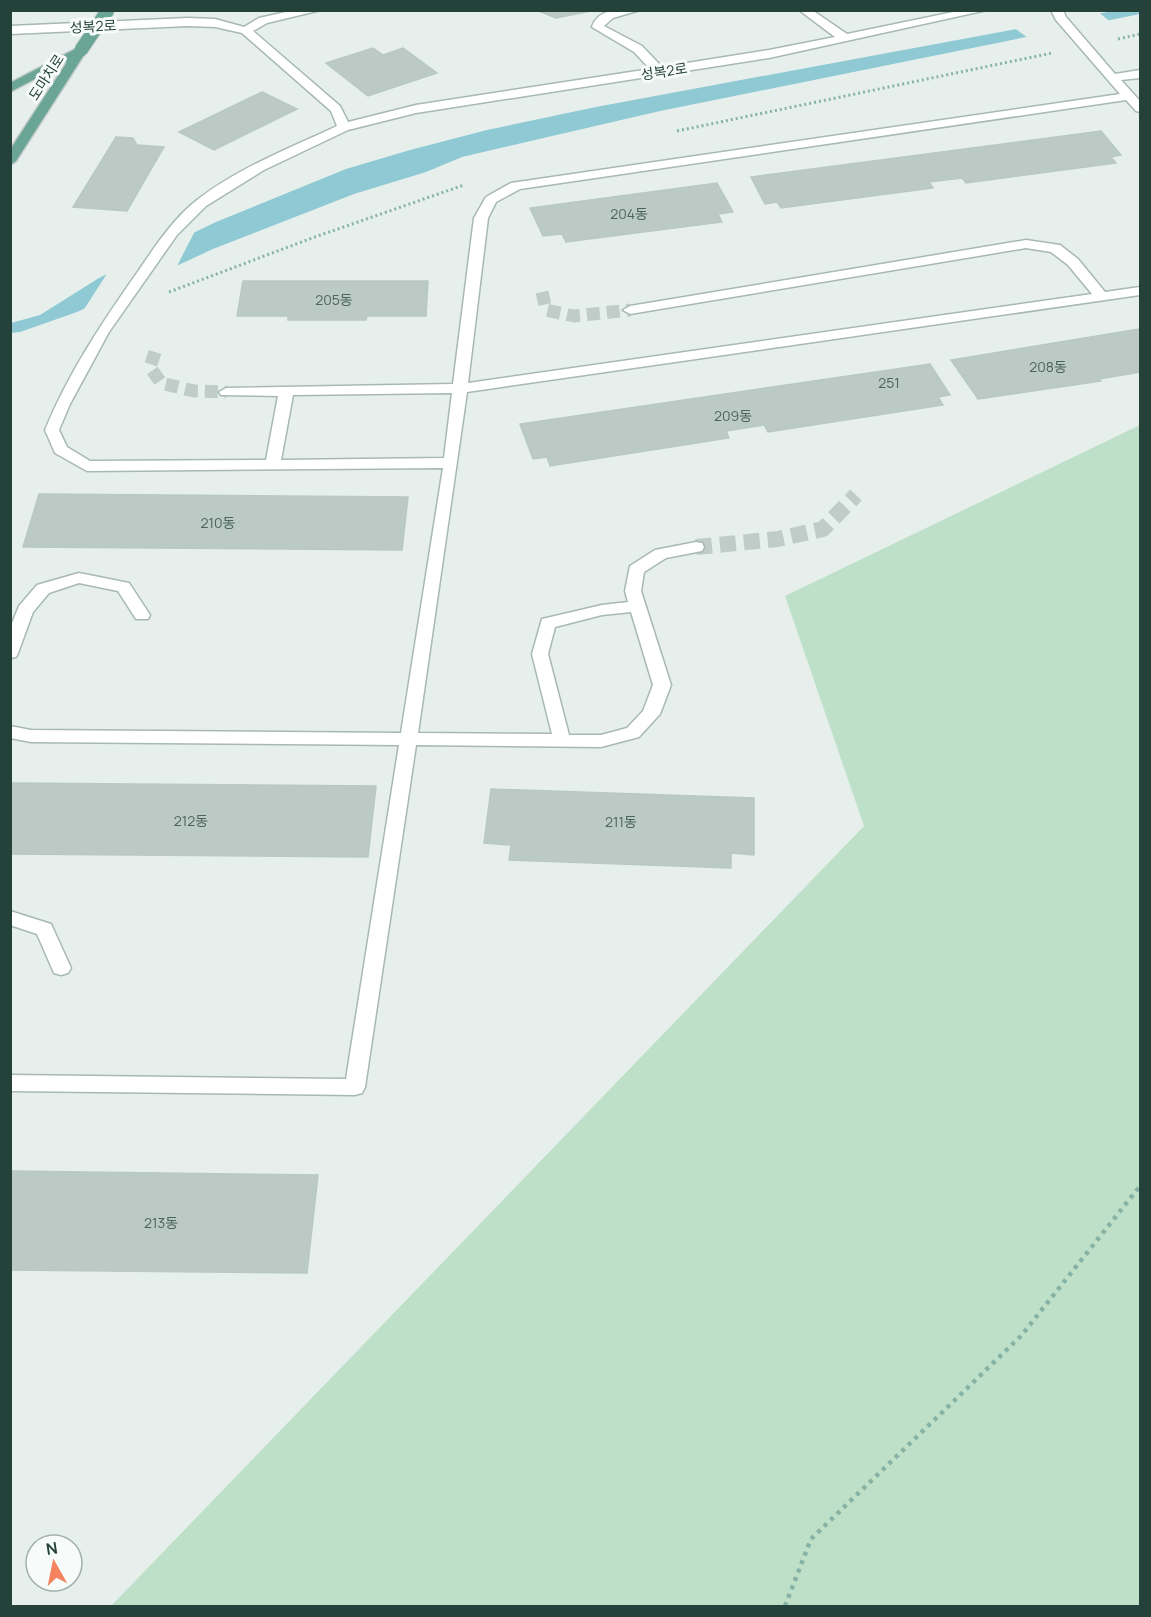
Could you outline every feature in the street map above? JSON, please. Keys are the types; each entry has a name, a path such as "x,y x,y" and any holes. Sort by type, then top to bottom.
{"main road":[{"name":"도마치로","path":"10,161 108,10"},
{"path":"10,88 81,50"}],"street":[{"path":"246,31 263,20 316,10"},
{"path":"635,10 609,15 600,21 598,27 639,49 660,72"},
{"path":"804,10 845,38"},
{"name":"성복2로","path":"451,463 87,466 60,450 52,430 63,404 102,332 172,232 201,203 259,167 344,127 416,109 660,72 982,10"},
{"path":"1059,14 1094,59 1135,102"},
{"name":"성복2로","path":"10,30 188,21 215,23 246,31 336,108 344,127"},
{"path":"1113,78 1140,74"},
{"path":"10,1083 355,1087 451,463 481,218 491,201 516,186 1135,102"},
{"path":"630,310 1026,244 1055,249 1072,262 1102,297"},
{"path":"226,392 460,388 1140,291"},
{"path":"273,464 286,391"},
{"path":"10,732 31,736 562,741 601,741 633,733 651,714 662,685 633,591 636,570 661,554 696,547"},
{"path":"10,653 25,610 43,589 79,578 123,587 142,615"},
{"path":"562,741 540,654 548,623 602,610 638,606"},
{"path":"10,918 44,929 61,968"}],"path":[{"path":"785,1606 811,1539 1021,1336 1140,1186"}],"green space":[{"path":"1140,425 1140,1606 111,1606 864,826 785,596"}],"water":[{"path":"1113,11 1140,11 1140,14 660,111 462,157 426,172 354,194 213,249 77,312 11,333 11,323 40,315 99,278 216,222 346,169 410,150 487,130 596,107"}],"pier":[{"path":"1097,11 1112,23 1028,38 1013,27"},
{"path":"196,229 175,270 81,314 110,269"}],"building":[{"path":"536,10 596,10 556,18"},
{"path":"373,48 383,55 403,48 437,73 368,96 326,63"},
{"path":"262,92 297,109 214,150 179,132"},
{"path":"1101,131 1121,155 1111,157 1116,163 966,183 962,178 929,182 933,188 781,208 777,202 765,204 751,177"},
{"path":"116,137 133,138 137,145 164,147 127,211 73,207"},
{"path":"717,183 733,212 718,214 722,222 566,242 562,234 543,236 530,208"},
{"path":"243,281 428,281 426,316 367,316 366,320 288,320 288,316 237,316"},
{"path":"1140,329 1140,372 1099,379 1101,381 978,399 951,360"},
{"path":"930,364 950,395 938,397 943,405 768,432 764,425 726,431 729,438 550,466 547,457 533,459 520,424"},
{"path":"39,494 408,497 402,550 23,547"},
{"path":"10,783 376,786 368,857 10,854"},
{"path":"491,789 754,798 754,855 731,853 731,868 509,860 511,845 484,843"},
{"path":"10,1171 318,1175 307,1273 10,1270"}],"tunnel":[{"path":"542,292 546,310 574,316 630,310"},
{"path":"155,352 150,367 161,383 194,391 226,392"},
{"path":"696,547 778,539 823,529 856,495"}]}
